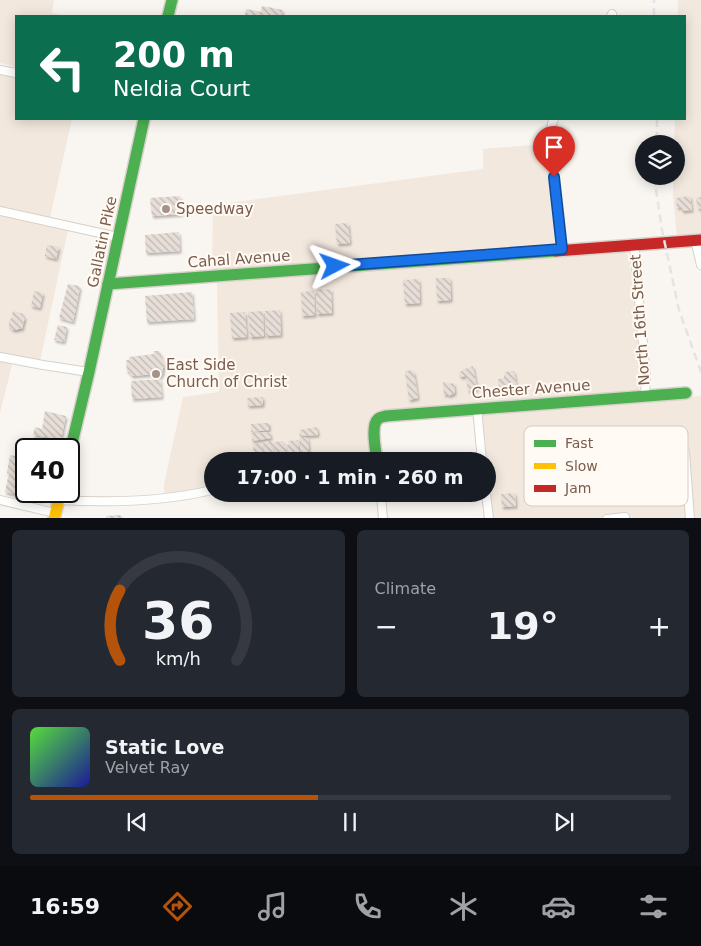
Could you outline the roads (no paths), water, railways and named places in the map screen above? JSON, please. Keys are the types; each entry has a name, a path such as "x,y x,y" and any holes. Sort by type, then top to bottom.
{"street":[{"path":"168,15 172,0"},
{"path":"0,70 15,73"},
{"name":"Gallatin Pike","path":"73,438 144,120"},
{"path":"554,120 550,143 562,249"},
{"path":"0,211 118,237"},
{"path":"698,240 701,265"},
{"name":"Cahal Avenue","path":"108,284 698,240"},
{"name":"North 16th Street","path":"634,245 646,377 646,396"},
{"path":"0,357 89,372"},
{"name":"Chester Avenue","path":"376,452 374,426 378,419 386,416 686,393"},
{"path":"477,408 481,452"},
{"path":"80,501 156,500 204,492"},
{"path":"688,496 690,518"},
{"path":"0,500 55,516 58,503"},
{"path":"382,502 383,518"},
{"path":"487,502 489,518"},
{"path":"607,518 625,517"}],"railway":[{"path":"654,0 654,15"},
{"path":"657,120 657,135"},
{"path":"655,185 662,230 679,310 701,372"}],"place":[{"name":"Speedway","path":"166,209"},
{"name":"East Side Church of Christ","path":"156,374"}]}
